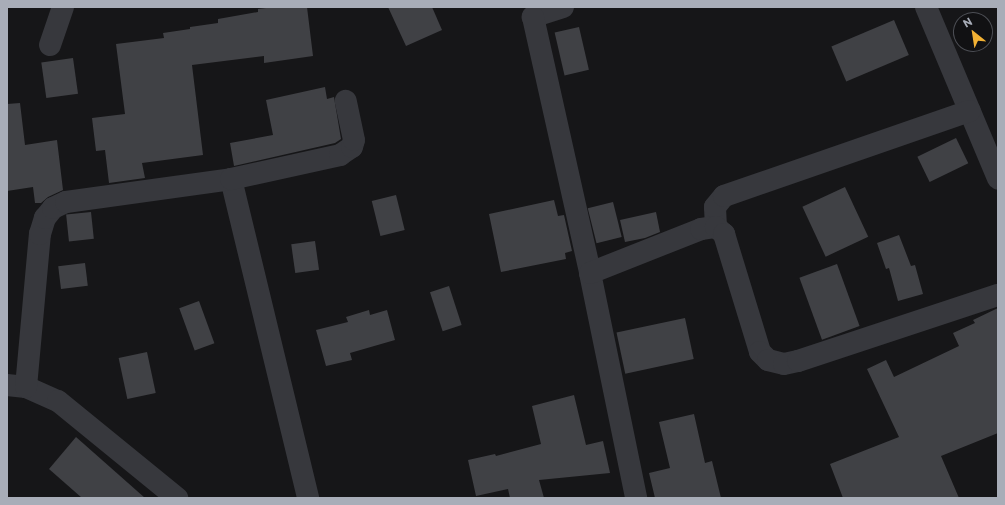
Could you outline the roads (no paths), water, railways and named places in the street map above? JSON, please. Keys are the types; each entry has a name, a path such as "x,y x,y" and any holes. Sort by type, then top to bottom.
{"street":[{"path":"50,45 63,7"},
{"path":"563,7 533,17 590,273 636,498"},
{"path":"926,7 998,178"},
{"path":"177,498 58,400 16,386 40,234 47,214 53,208 66,202 231,179 326,159 347,151 352,147 354,136 346,101"},
{"path":"716,228 715,207 724,196 970,111"},
{"path":"231,179 308,498"},
{"path":"590,273 701,229 716,228 724,234 760,352 768,360 784,364 798,361 998,295"}]}
